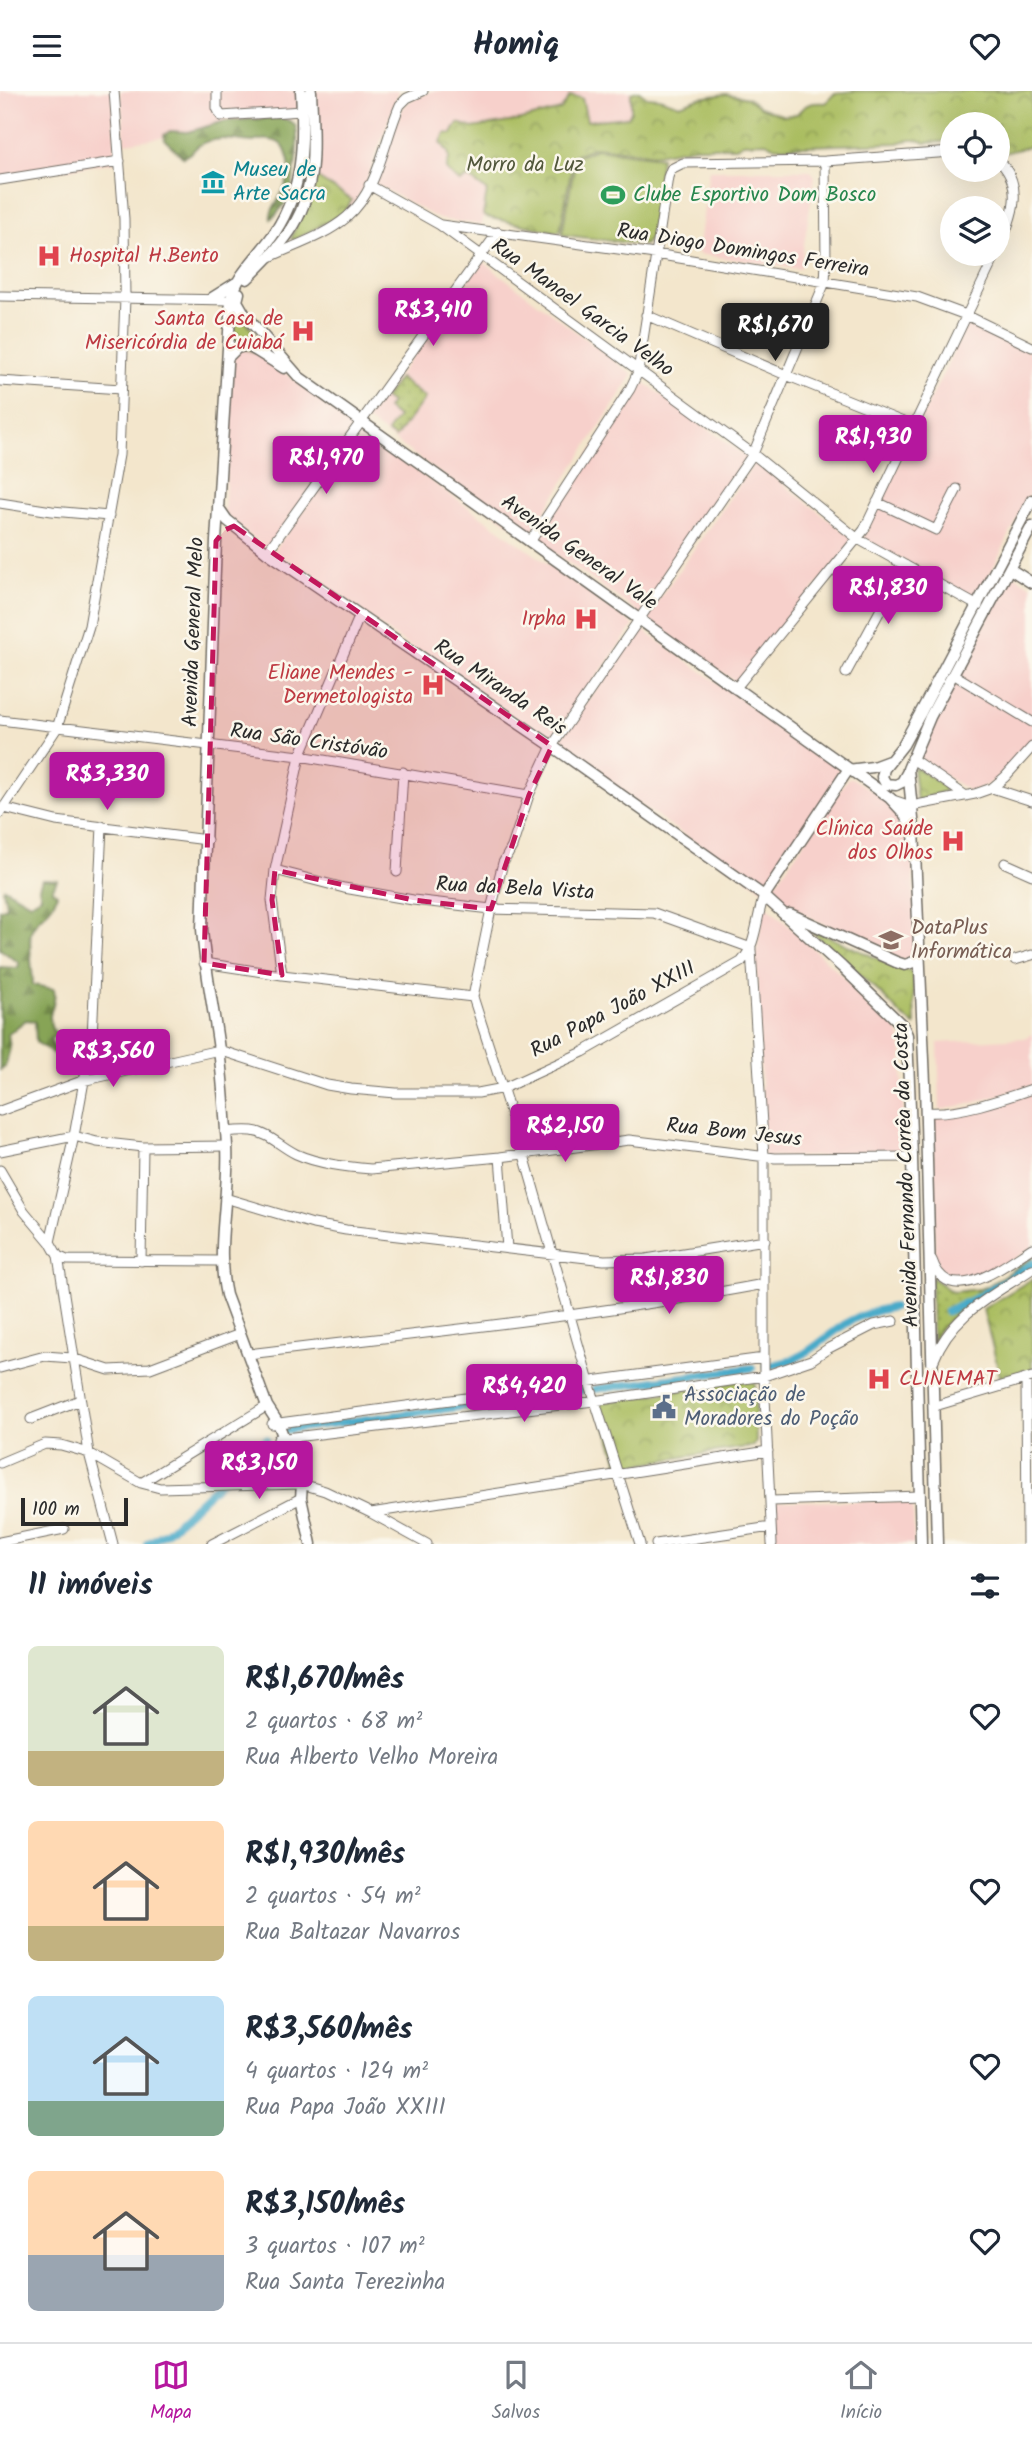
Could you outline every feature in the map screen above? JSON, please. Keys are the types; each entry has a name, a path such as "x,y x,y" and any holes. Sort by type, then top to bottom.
{"main road":[{"path":"234,297 268,258 280,235 299,179 303,136 301,91"},
{"path":"212,298 236,283 301,211 309,190 314,142 311,91"},
{"name":"Avenida General Melo","path":"236,283 228,357 216,541 202,929 204,963 219,1049 227,1146 221,1261 226,1295 300,1489 311,1544"},
{"name":"Avenida General Vale","path":"234,297 245,315 299,377 890,798 914,829"},
{"path":"228,357 237,348 247,345 299,377"},
{"path":"1032,500 903,745 882,774 886,783 893,786 899,784 907,773 911,758 953,674 1032,526"},
{"name":"Rua Miranda Reis","path":"218,507 226,520 267,552 552,746 782,911"},
{"path":"216,541 225,530 234,526"},
{"path":"1019,526 1007,562 1010,569 1032,583"},
{"path":"764,896 848,770 873,767 892,760"},
{"name":"Avenida Fernando Corrêa da Costa","path":"907,773 914,829 926,1112 937,1544"},
{"path":"782,911 896,962 905,965 919,960"},
{"name":"Avenida Fernando Corrêa da Costa","path":"782,911 898,1019 907,1035 921,1544"}],"street":[{"path":"114,91 124,219 125,298 119,455 89,626 57,728 2,810 56,821 207,840"},
{"path":"217,91 217,109 219,114 224,116 302,111"},
{"path":"268,258 347,217 369,185 400,105 407,98 423,91"},
{"path":"530,543 630,389 638,372 655,254 671,169 678,164 825,160 940,153"},
{"path":"640,1544 594,1401 524,1155 473,997 503,863 512,847 529,795 552,746 753,454 825,282 825,160"},
{"path":"0,180 120,161"},
{"path":"1010,176 1015,188 1015,202 1010,222"},
{"name":"Rua Manoel Garcia Velho","path":"369,185 439,225 753,454 858,539 978,606"},
{"name":"Rua Diogo Domingos Ferreira","path":"439,225 655,254 917,297 966,315 1032,347"},
{"path":"267,552 498,232"},
{"path":"280,235 294,243 300,243"},
{"path":"735,689 858,539 990,266"},
{"path":"0,296 234,297"},
{"path":"646,315 913,426"},
{"path":"0,381 121,389"},
{"path":"877,502 936,530 957,489"},
{"path":"0,503 109,516"},
{"path":"1022,547 1032,533"},
{"path":"846,673 905,565"},
{"path":"282,975 272,900 275,870 300,756 360,615"},
{"path":"953,674 1032,722"},
{"name":"Rua São Cristóvão","path":"0,720 300,756 529,795"},
{"path":"890,798 911,806 966,796 992,788 1032,747"},
{"path":"911,758 966,796"},
{"path":"397,872 403,772"},
{"path":"992,788 1032,801"},
{"path":"50,1242 74,1136 92,1037 102,826"},
{"path":"1005,863 1032,875"},
{"name":"Rua da Bela Vista","path":"275,870 344,888 491,909 654,913 751,948"},
{"path":"764,896 758,911 751,948 764,1156 764,1376 772,1544"},
{"name":"Rua Papa João XXIII","path":"219,1049 327,1085 396,1093 478,1093 503,1088 583,1052 741,962 751,948"},
{"path":"1016,960 1032,955"},
{"path":"204,963 282,975 473,997"},
{"path":"0,1111 82,1081 219,1049"},
{"path":"926,1112 968,1107 1032,1089"},
{"name":"Rua Bom Jesus","path":"225,1132 254,1131 295,1154 371,1169 524,1155 629,1140 775,1158 912,1157"},
{"path":"0,1151 74,1136 97,1142 143,1147 227,1146"},
{"path":"141,1261 143,1147"},
{"path":"500,1157 507,1248"},
{"path":"0,1170 24,1211 58,1256 89,1453 113,1544"},
{"path":"225,1198 313,1224 346,1230 604,1260 646,1259 765,1240"},
{"path":"928,1245 940,1275 948,1281 962,1283 981,1279 1032,1248"},
{"path":"58,1256 67,1259 221,1261"},
{"path":"932,1365 942,1340 961,1317 1032,1269"},
{"path":"249,1354 569,1315 764,1284"},
{"path":"281,1439 594,1401 764,1376 811,1360 874,1325 894,1321"},
{"path":"0,1369 45,1356 72,1358 109,1370 150,1368 240,1334"},
{"path":"274,1421 764,1359"},
{"path":"935,1406 1029,1378 1027,1544"},
{"path":"31,1419 80,1400"},
{"path":"141,1483 267,1406"},
{"path":"0,1463 45,1444 76,1448 141,1483 160,1488 221,1486 325,1491 427,1544"},
{"path":"371,1513 768,1451"},
{"path":"212,1544 300,1489"},
{"path":"772,1501 920,1496"},
{"path":"656,1544 771,1527"},
{"path":"0,1542 64,1529"}],"highlighted area":[{"path":"234,526 552,746 529,795 491,909 413,900 275,870 272,900 282,975 204,963 216,541 225,530"}],"shaded area":[{"path":"0,91 113,91 116,162 0,178"},
{"path":"120,91 300,91 299,117 125,143"},
{"path":"314,91 399,91 365,185 354,204 342,217 295,241 290,240 308,199"},
{"path":"432,91 631,91 632,97 628,117 587,121 582,98 567,99 561,110 521,120 456,129 442,146 449,157 446,170 460,182 466,177 487,192 482,225 439,219 374,183 402,110 408,102"},
{"path":"709,170 810,170 815,176 800,269 698,254"},
{"path":"482,261 633,375 528,537 366,420"},
{"path":"969,320 1032,353 1032,489 977,601 863,538"},
{"path":"252,349 356,425 267,549 224,515 233,357 239,350"},
{"path":"638,378 748,458 643,616 535,539"},
{"path":"361,431 634,625 549,743 273,552"},
{"path":"755,462 855,540 736,682 645,619"},
{"path":"1012,574 1032,586 1032,743 994,781 974,791 968,791 916,756 932,721"},
{"path":"640,628 837,766 840,775 763,889 555,746"},
{"path":"848,778 888,801 901,817 912,842 916,960 911,964 884,954 784,904 769,893"},
{"path":"764,903 893,1023 899,1034 902,1053 904,1155 764,1157 756,957"},
{"path":"1032,1034 1032,1086 940,1110 938,1043 1024,1038"},
{"path":"1032,1092 1032,1248 975,1281 950,1278 935,1264 932,1121 938,1115"},
{"path":"771,1501 913,1502 914,1544 773,1544"}],"green space":[{"name":"Morro da Luz","path":"639,91 647,97 680,105 699,98 726,94 748,98 759,107 784,116 797,114 810,104 826,103 834,94 853,91 1032,91 1032,146 1010,152 1010,112 940,112 940,142 911,140 898,143 775,147 766,142 743,143 736,147 695,147 657,154 595,147 574,155 560,231 557,232 486,217 483,215 487,191 467,177 460,182 448,172 448,152 441,142 445,133 452,134 458,123 473,128 521,120 561,110 570,96 582,98 587,121 628,117 631,111 631,93"},
{"path":"284,119 294,124 297,148 289,196 271,219 271,213 289,174 289,163 281,144 267,140 213,140 201,144 183,157 165,140 164,135 170,131 188,132 225,121"},
{"name":"Clube Esportivo Dom Bosco","path":"596,149 661,157 651,237 644,245 562,233 576,157"},
{"path":"316,177 352,200 343,214 294,240 291,239"},
{"path":"234,307 271,353 272,356 233,346"},
{"path":"399,378 425,398 395,438 387,432 398,417 387,409 391,403 384,398"},
{"path":"917,768 944,786 945,791 917,801 913,769"},
{"path":"42,879 57,880 52,890 57,894 52,905 32,929 30,947 33,985 54,989 50,1018 53,1031 60,1033 50,1039 54,1054 36,1042 35,1021 26,1020 8,1034 10,1048 5,1067 0,1070 0,967 18,968 19,963 0,949 0,909 5,908 6,904 3,890 4,888 30,903 41,896 39,888"},
{"path":"812,929 913,972 915,1025 903,1017 811,931"},
{"path":"1032,1257 1032,1262 991,1289 969,1301 947,1308 947,1314 953,1312 1032,1265 953,1316 938,1331 932,1343 931,1277 952,1292 980,1289"},
{"path":"1032,1279 1032,1371 1001,1380 983,1309"},
{"path":"751,1379 755,1384 756,1442 753,1446 620,1467 598,1403"}],"waterway":[{"path":"947,1311 978,1297 1032,1264"},
{"path":"767,1366 803,1355 855,1319 893,1307"},
{"path":"595,1389 752,1368"},
{"path":"284,1430 581,1391"},
{"path":"147,1544 167,1532 266,1439"}],"place":[{"name":"Museu de Arte Sacra","path":"213,182"},
{"name":"Clube Esportivo Dom Bosco","path":"613,195"},
{"name":"Hospital H.Bento","path":"49,256"},
{"name":"Santa Casa de Misericórdia de Cuiabá","path":"303,331"},
{"name":"Irpha","path":"586,619"},
{"name":"Eliane Mendes - Dermetologista","path":"433,685"},
{"name":"Clínica Saúde dos Olhos","path":"953,841"},
{"name":"DataPlus Informática","path":"891,940"},
{"name":"CLINEMAT","path":"879,1379"},
{"name":"Associação de Moradores do Poção","path":"664,1407"}]}
